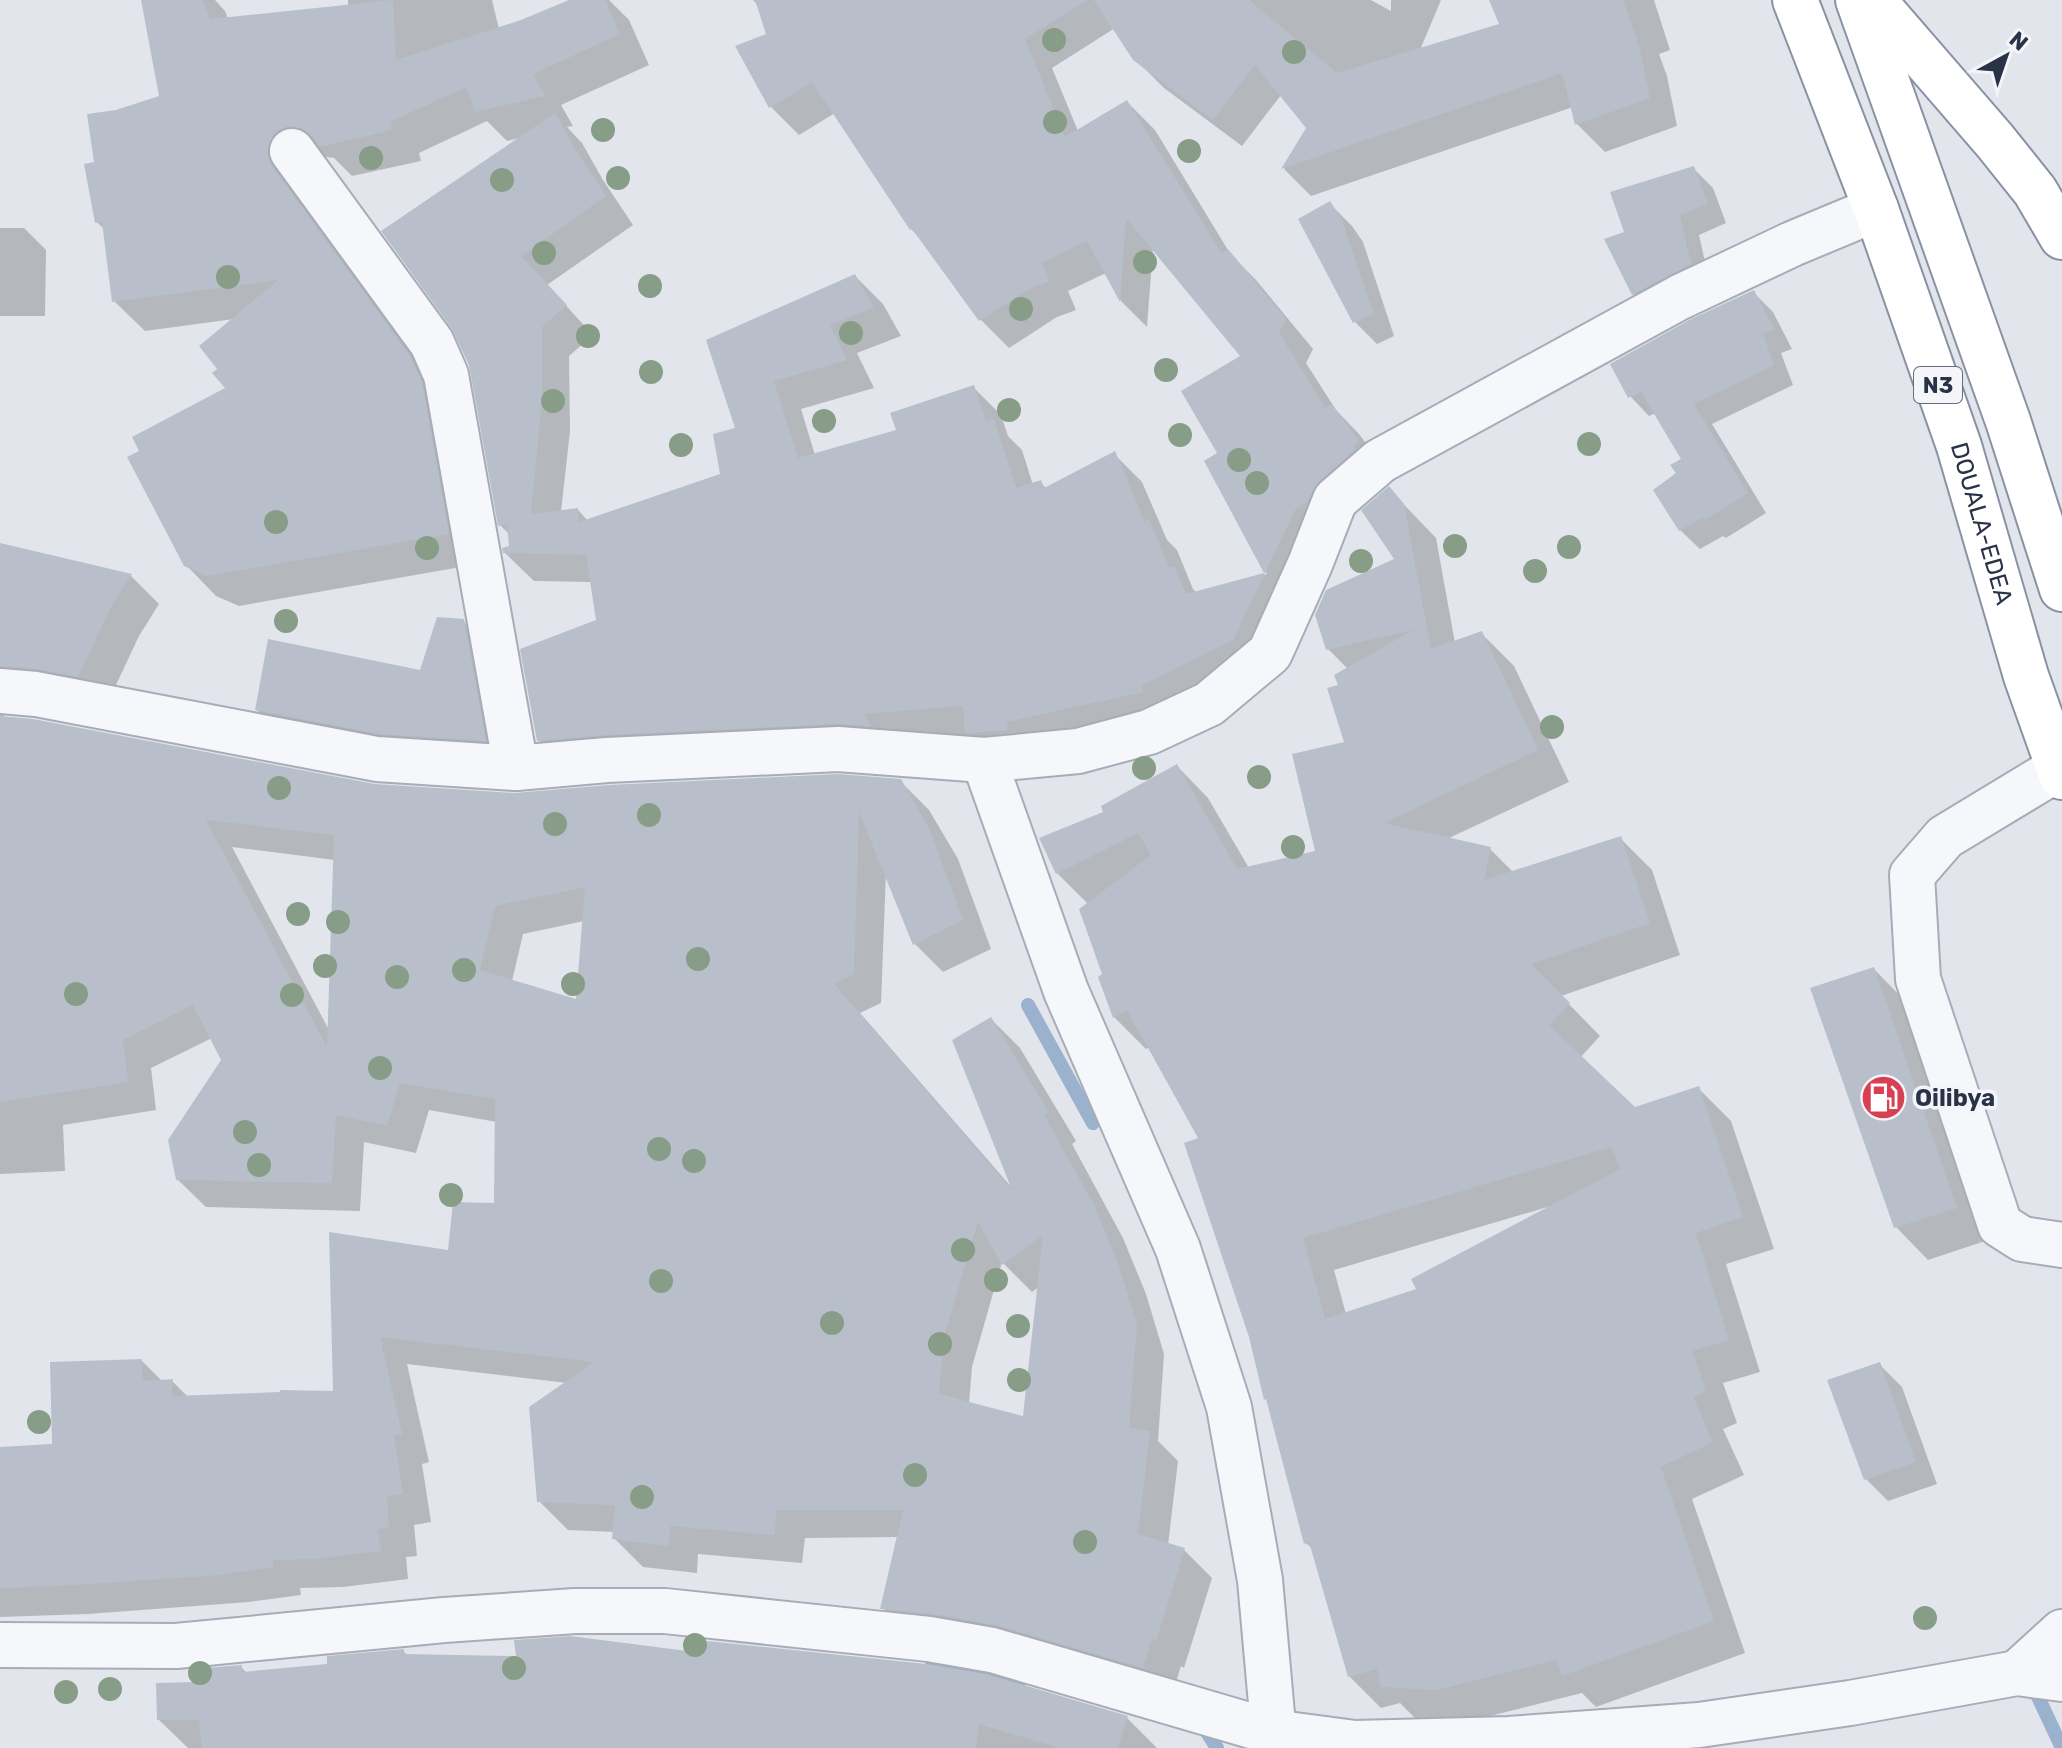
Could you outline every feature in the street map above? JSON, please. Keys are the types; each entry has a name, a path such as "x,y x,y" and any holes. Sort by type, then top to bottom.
{"highway":[{"name":"DOUALA-EDEA","path":"1795,0 1876,209 1959,446 2026,676 2060,772"},
{"name":"N3","path":"1858,0 2008,421 2062,589"},
{"path":"1873,0 2035,191 2062,237"}],"street":[{"path":"292,151 432,343 446,375 516,768"},
{"path":"0,691 36,694 377,759 516,768 607,760 838,749 984,760 1078,751 1149,732 1209,704 1270,653 1335,500 1380,461 1680,297 1792,244 1876,209"},
{"path":"984,760 1066,991 1178,1249 1229,1407 1260,1580 1274,1740"},
{"path":"2060,772 1945,837 1912,875 1918,979 2000,1225 2022,1239 2062,1245"},
{"path":"0,1645 176,1646 444,1620 575,1611 665,1611 914,1637 992,1650 1274,1740 1355,1743 1509,1739 1699,1725 1850,1703 2017,1673 2062,1679"},
{"path":"2017,1673 2062,1632"}],"building":[{"path":"141,0 203,0 210,19 393,0 396,60 521,20 569,0 605,0 620,34 533,74 545,96 475,112 466,87 390,122 392,130 320,147 303,129 290,126 278,130 269,142 267,154 272,166 410,356 422,382 449,534 207,576 184,566 127,457 139,451 132,437 225,388 212,373 217,369 199,346 278,280 112,302 102,222 95,223 84,164 94,162 87,114 116,110 159,96"},
{"path":"755,0 1087,0 1025,39 1065,137 1127,100 1222,254 1228,249 1286,319 1279,333 1325,408 1332,404 1359,441 1353,446 1356,449 1318,482 1307,502 1295,510 1233,640 1141,686 1144,692 1006,722 1008,730 965,733 963,706 864,714 871,726 837,724 537,741 520,649 596,620 586,555 503,553 502,548 509,546 507,524 498,526 469,365 452,329 381,231 555,113 606,196 521,256 567,305 542,327 542,401 531,514 578,508 579,522 720,474 713,434 735,428 706,340 855,274 874,308 830,325 847,360 774,381 798,458 896,430 890,413 974,385 986,422 994,419 1016,488 1041,480 1044,488 1115,451 1145,522 1149,519 1169,567 1174,567 1186,594 1264,573 1204,461 1217,453 1181,391 1240,356 1126,218 1120,302 1087,241 1042,263 1050,281 1029,289 979,321 910,230 812,82 769,108 735,46 766,34"},
{"path":"1094,0 1249,0 1337,73 1499,24 1489,0 1623,0 1639,46 1650,98 1575,125 1562,73 1281,169 1306,128 1255,65 1213,120 1133,60"},
{"path":"1694,166 1708,203 1680,215 1691,264 1632,295 1604,239 1624,232 1610,192"},
{"path":"1330,201 1341,218 1374,314 1353,323 1298,219"},
{"path":"1754,290 1774,329 1763,334 1774,365 1694,404 1748,493 1705,520 1703,517 1679,531 1653,490 1676,473 1670,465 1681,459 1641,392 1628,398 1610,364 1691,319"},
{"path":"1389,486 1404,504 1431,649 1482,631 1538,750 1384,823 1491,847 1484,880 1621,836 1650,923 1531,964 1570,1003 1549,1025 1635,1107 1699,1086 1743,1217 1696,1233 1729,1340 1693,1351 1706,1391 1693,1397 1713,1442 1661,1467 1714,1621 1562,1676 1556,1660 1437,1690 1381,1687 1377,1669 1348,1677 1309,1542 1304,1544 1249,1337 1184,1143 1198,1138 1127,1010 1113,1018 1098,977 1102,974 1079,909 1151,855 1138,833 1056,874 1039,838 1103,812 1101,806 1177,764 1237,869 1315,851 1292,754 1344,742 1327,688 1338,685 1334,675 1413,630 1326,650 1315,615 1326,590 1394,559 1361,510","holes":["1611,1147 1620,1169 1411,1279 1416,1289 1325,1319 1303,1238"]},
{"path":"0,543 132,574 111,607 78,677 0,666"},
{"path":"437,617 464,619 486,741 380,734 255,710 268,639 420,670"},
{"path":"0,716 33,719 375,784 515,793 609,785 838,774 901,779 928,826 963,920 913,945 859,812 854,974 834,984 1012,1190 952,1040 991,1017 1049,1112 1044,1115 1094,1205 1118,1263 1137,1325 1129,1427 1150,1431 1138,1534 1185,1548 1156,1641 1152,1639 1143,1668 996,1625 880,1609 903,1510 777,1510 774,1535 670,1526 669,1546 612,1539 615,1505 537,1502 529,1407 594,1362 380,1337 402,1434 394,1436 403,1494 387,1497 389,1528 378,1529 381,1551 314,1559 273,1560 273,1567 220,1575 0,1588 0,1447 52,1444 50,1362 142,1359 143,1381 173,1379 172,1396 280,1390 333,1391 329,1232 448,1250 453,1202 494,1203 495,1099 400,1083 387,1126 336,1115 332,1183 176,1180 168,1140 221,1060 193,1005 123,1040 128,1082 0,1102","holes":["206,820 334,835 327,1047","585,887 576,999 480,970 495,906","978,1221 1002,1265 1043,1235 1023,1416 939,1394 944,1337"]},
{"name":"Oilibya","path":"1874,967 1957,1208 1894,1228 1810,988"},
{"path":"1880,1362 1916,1462 1864,1480 1827,1380"},
{"path":"570,1636 703,1653 707,1641 926,1664 986,1674 1128,1716 1118,1748 1059,1748 979,1724 976,1748 202,1748 199,1720 157,1720 156,1683 195,1682 193,1669 242,1665 242,1672 327,1664 327,1656 404,1649 404,1654 516,1656 514,1640"}],"waterway":[{"path":"1028,1005 1093,1123"},
{"path":"932,1661 1021,1680"},
{"path":"2031,1682 2062,1748"},
{"path":"1205,1729 1217,1748"}],"place":[{"name":"Oilibya","path":"1884,1098"}]}
